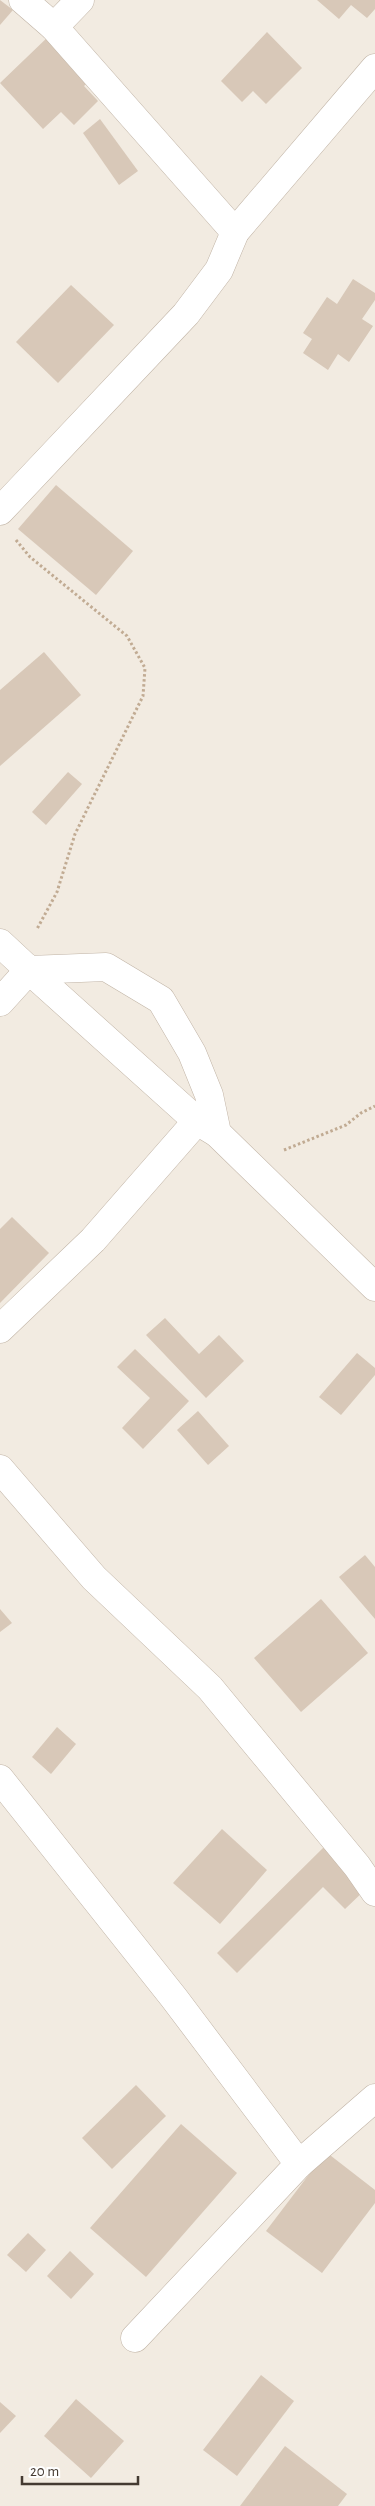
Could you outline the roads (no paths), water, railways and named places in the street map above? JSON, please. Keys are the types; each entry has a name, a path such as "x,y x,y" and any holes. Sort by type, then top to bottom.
{"street":[{"path":"23,0 54,27 235,232"},
{"path":"54,27 80,0"},
{"path":"0,511 186,314 219,270 235,232 375,68"},
{"path":"0,943 249,1165 375,1287"},
{"path":"0,1002 24,966"},
{"path":"0,1329 207,1127 209,1095 192,1053 161,1000 106,967 24,966"},
{"path":"0,1469 94,1578 210,1688 357,1866 375,1892"},
{"path":"1,1783 174,1998 299,2164"},
{"path":"135,2338 299,2164 373,2103"}]}
